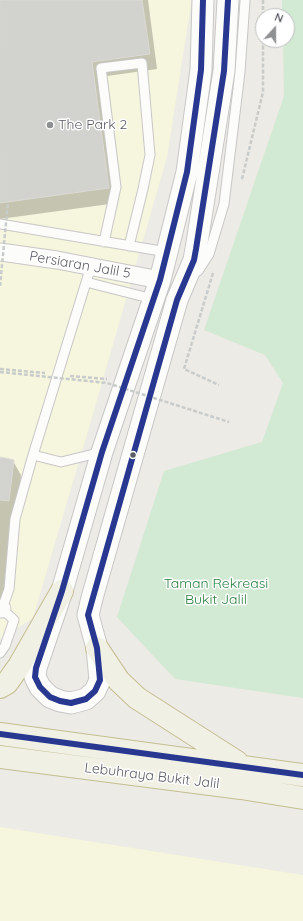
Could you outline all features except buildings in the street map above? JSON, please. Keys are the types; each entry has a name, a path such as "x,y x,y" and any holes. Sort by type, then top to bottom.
{"highway":[{"path":"0,687 7,683 19,666 62,591"},
{"path":"97,648 120,681 137,698 242,766"},
{"name":"Lebuhraya Bukit Jalil","path":"0,734 303,775"},
{"name":"Lebuhraya Bukit Jalil","path":"0,757 241,788 303,798"}],"street":[{"path":"203,0 201,70 187,172 160,280 102,452 62,591 36,668 35,677 40,687 50,697 60,701 71,703 86,699 95,691 100,680 97,648 88,614 177,300 194,260 224,71 237,0"},
{"name":"Persiaran Jalil 5","path":"0,252 57,260 89,274 160,280"}],"lane":[{"path":"104,242 116,187 101,68 142,63 150,155 144,189 129,246"},
{"path":"0,224 167,252"},
{"path":"0,653 5,646 14,620 1,609 9,589 15,519 33,455 89,274 152,300"},
{"path":"33,455 61,462 102,452"}],"path":[{"path":"0,286 8,202"},
{"path":"0,369 107,379"},
{"path":"0,372 107,383 229,422"}],"shaded area":[{"path":"0,0 191,0 191,5 167,157 33,618 0,639"},
{"path":"0,827 303,875 303,921 0,921"}],"green space":[{"name":"Taman Rekreasi Bukit Jalil","path":"282,0 303,0 303,698 175,679 117,617 164,471 262,442 283,383 265,355 204,330 284,96 283,48 295,48 295,8 282,8"}],"transit line":[{"path":"203,0 201,70 187,172 160,280 102,452 62,591 36,668 35,677 40,687 50,697 60,701 71,703 86,699 95,691 100,680 97,648 88,615 177,300 194,260 224,71 228,0"},
{"path":"0,734 303,775"}],"place":[{"name":"The Park 2","path":"50,125"}]}
